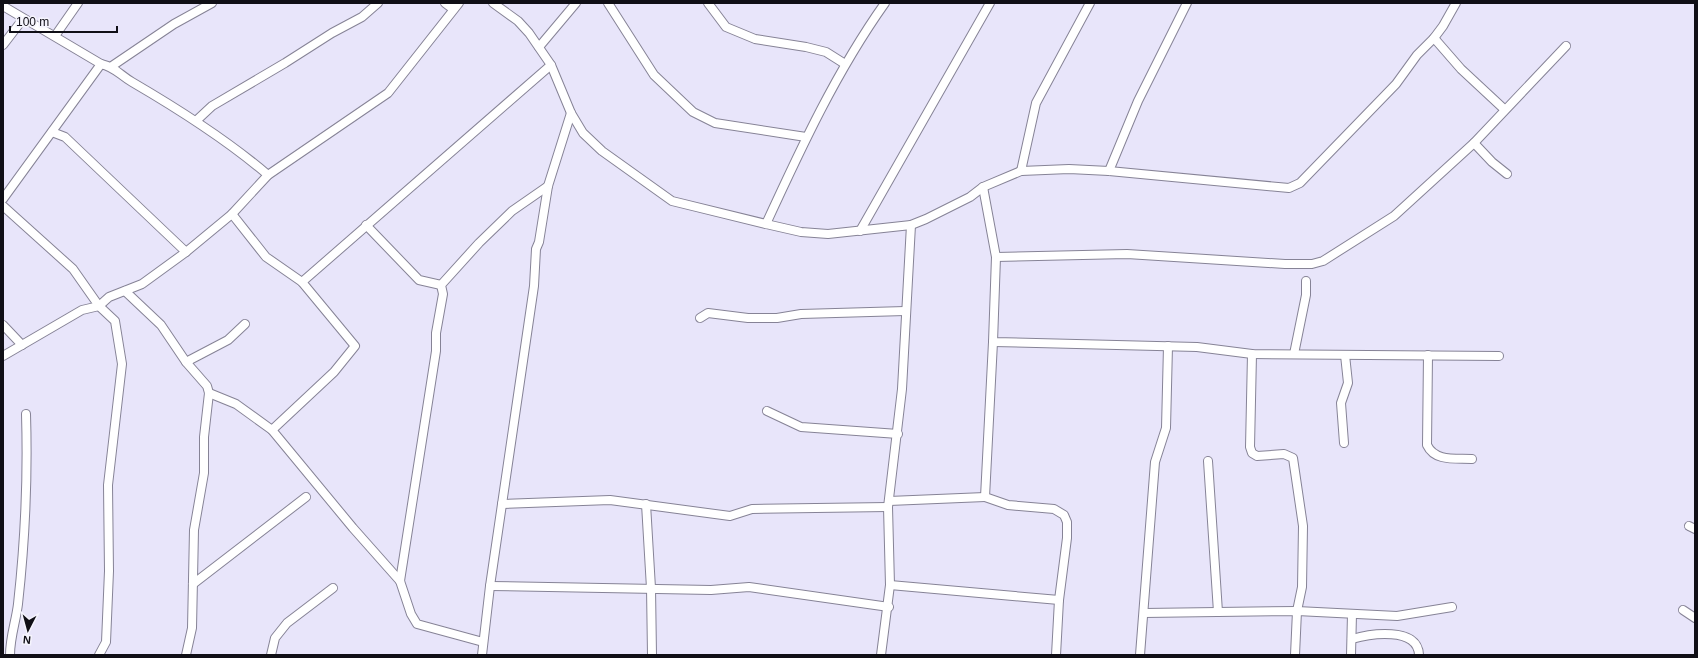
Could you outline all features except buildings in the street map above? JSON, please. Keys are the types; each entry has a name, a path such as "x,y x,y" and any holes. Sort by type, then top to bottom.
{"street":[{"path":"55,36 78,3"},
{"path":"112,66 174,24 212,3"},
{"path":"197,120 212,106 285,63 332,33 362,17 378,3"},
{"path":"3,356 82,310 99,306 109,297 142,284 186,252 232,214 268,175 388,93 456,6 445,3"},
{"path":"492,3 518,21 539,47 551,65 563,89 571,113 583,133 602,151 672,201 801,232 828,234 911,225 970,197 983,187 1021,172 1069,168 1289,188 1300,183 1396,84 1417,55 1434,38 1456,3"},
{"path":"539,47 576,3"},
{"path":"608,3 654,75 693,112 715,123 806,137"},
{"path":"708,3 726,27 754,39 806,47 826,52 845,64"},
{"path":"766,224 806,137 845,64 886,3"},
{"path":"860,231 990,3"},
{"path":"1021,172 1036,102 1090,3"},
{"path":"1109,171 1138,100 1187,3"},
{"path":"3,6 101,64 112,66 125,78 197,120 246,156 268,175"},
{"path":"3,46 23,19"},
{"path":"1434,38 1461,69 1504,109"},
{"path":"996,257 1127,254 1285,264 1312,264 1323,261 1394,216 1474,143 1504,109 1566,46"},
{"path":"3,199 101,64"},
{"path":"302,282 366,225 495,116 551,65"},
{"path":"482,655 490,586 534,286 536,249 539,242 548,186 571,113"},
{"path":"52,132 65,138 186,252"},
{"path":"1474,143 1492,162 1507,174"},
{"path":"441,285 479,243 512,211 548,186"},
{"path":"983,187 996,257 985,497"},
{"path":"3,206 73,269 99,306 115,321 122,364 108,485 109,571 106,642 98,655"},
{"path":"232,214 266,257 302,282 355,346 334,372 272,430"},
{"path":"366,225 419,280 441,285"},
{"path":"881,655 889,607 889,504 898,434 905,349 905,311 909,276 911,225"},
{"path":"1294,354 1306,295 1306,281"},
{"path":"400,582 436,351 436,333 443,294 441,285"},
{"path":"125,291 161,325 186,362 207,386 209,393 204,437 204,473 194,530 192,628 186,655"},
{"path":"700,318 708,313 748,318 777,318 801,314 905,311"},
{"path":"186,362 228,340 245,324"},
{"path":"3,325 22,345"},
{"path":"993,342 1197,347 1252,354 1499,356"},
{"path":"1140,655 1155,462 1166,428 1168,346"},
{"path":"1252,354 1252,453 1257,456 1284,454 1293,458 1303,526 1302,587 1297,611 1295,655"},
{"path":"1344,442 1341,402 1348,383 1345,354"},
{"path":"1428,355 1427,445 1430,453 1436,456 1472,459"},
{"path":"209,393 236,404 272,430 400,582 411,614 417,624 483,642"},
{"path":"767,411 801,427 898,434"},
{"path":"10,655 10,643 18,605 26,506 28,467 26,414"},
{"path":"1208,461 1218,612"},
{"path":"193,584 306,496"},
{"path":"502,504 610,500 730,516 752,508 889,504 985,497 1008,505 1054,509 1064,515 1067,522 1067,538 1059,600 1056,655"},
{"path":"646,504 651,588 652,655"},
{"path":"890,585 1059,600"},
{"path":"490,586 711,590 749,587 889,607"},
{"path":"271,655 275,638 287,623 333,588"},
{"path":"1144,613 1297,611 1397,616 1452,607"},
{"path":"1683,610 1695,618"},
{"path":"1351,655 1352,614"},
{"path":"1352,640 1363,636 1388,634 1405,637 1416,645 1419,655"}]}
